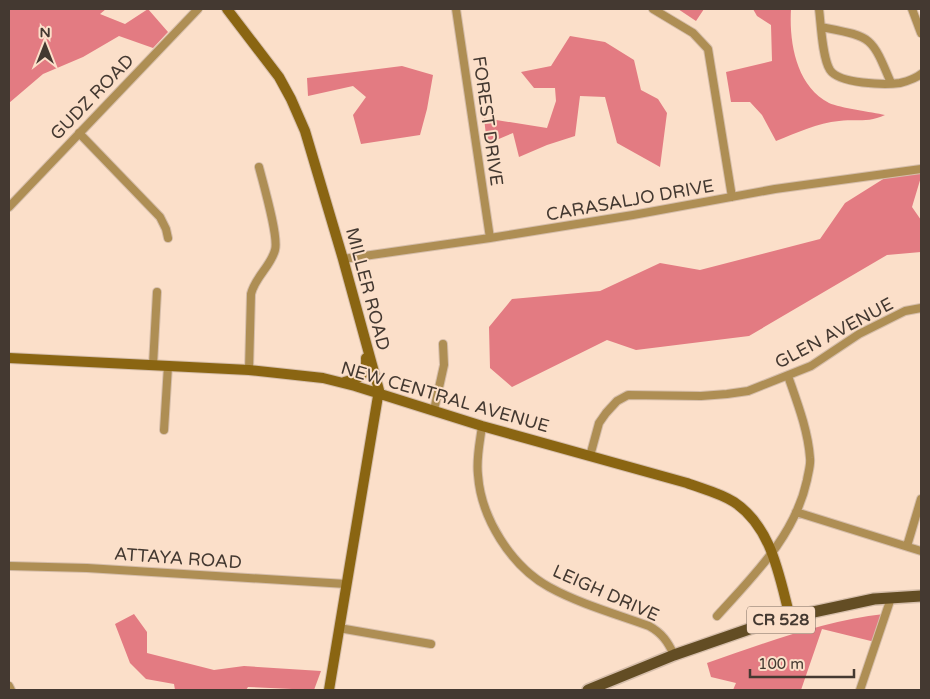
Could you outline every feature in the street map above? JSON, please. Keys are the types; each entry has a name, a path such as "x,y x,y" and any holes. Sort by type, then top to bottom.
{"main road":[{"name":"CR 528","path":"588,690 609,686 674,655 758,626 790,617 874,599 921,596"}],"street":[{"name":"GUDZ ROAD","path":"9,207 198,9"},
{"name":"MILLER ROAD","path":"227,9 278,78 291,99 305,131 343,259 379,393 329,690"},
{"name":"FOREST DRIVE","path":"456,9 490,238"},
{"path":"653,9 693,33 708,48 732,197"},
{"path":"819,9 824,49 828,68 831,72 849,80 878,84 914,79 921,74"},
{"path":"912,9 921,33"},
{"path":"821,27 856,34 867,39 878,52 891,83"},
{"path":"79,133 160,217 168,238"},
{"path":"249,370 251,294 253,286 272,258 277,242 259,167"},
{"name":"CARASALJO DRIVE","path":"343,259 490,238 775,189 921,169"},
{"path":"153,365 157,292"},
{"name":"GLEN AVENUE","path":"590,456 599,423 617,401 628,395 727,394 748,391 811,366 859,334 905,312 921,308"},
{"path":"341,382 357,379 363,375 366,368 364,338"},
{"path":"434,410 444,365 443,344"},
{"name":"NEW CENTRAL AVENUE","path":"9,358 249,370 341,382 482,426 687,484 734,502 749,514 765,537 772,553 790,617"},
{"path":"164,430 168,366"},
{"path":"716,616 780,543 804,492 810,456 800,410 788,376"},
{"name":"LEIGH DRIVE","path":"482,426 477,459 480,490 492,526 511,554 526,570 547,586 568,596 649,626 657,631 669,645 674,655"},
{"path":"907,546 921,499"},
{"path":"796,512 921,551"},
{"name":"ATTAYA ROAD","path":"9,566 87,568 346,584"},
{"path":"860,690 891,598"},
{"path":"339,628 431,644"},
{"path":"9,686 12,690"}],"shaded area":[{"path":"9,9 106,9 100,14 125,24 148,9 168,32 153,48 119,36 83,57 43,74 9,103"},
{"path":"678,9 704,9 696,21"},
{"path":"753,9 791,9 791,35 797,62 809,86 818,95 834,105 885,115 868,120 839,121 823,124 776,141 762,115 750,102 731,102 726,72 772,61 771,25 757,16"},
{"path":"570,36 605,42 634,60 641,90 658,99 667,113 660,167 617,143 605,97 580,96 575,136 519,157 513,133 487,144 484,118 547,128 556,101 555,88 534,88 521,72 551,66"},
{"path":"402,66 433,75 420,135 361,144 353,115 366,97 353,86 308,96 307,78"},
{"path":"921,171 912,207 921,220 921,252 887,255 749,336 636,350 607,340 512,387 490,368 489,327 512,299 600,291 660,263 700,270 820,239 845,203 888,176"},
{"path":"134,614 147,632 147,653 214,670 244,666 321,671 314,690 248,687 246,690 175,690 174,684 146,679 130,663 115,624"},
{"path":"884,614 875,642 822,629 801,690 733,690 736,683 711,677 707,663 816,627"}]}
